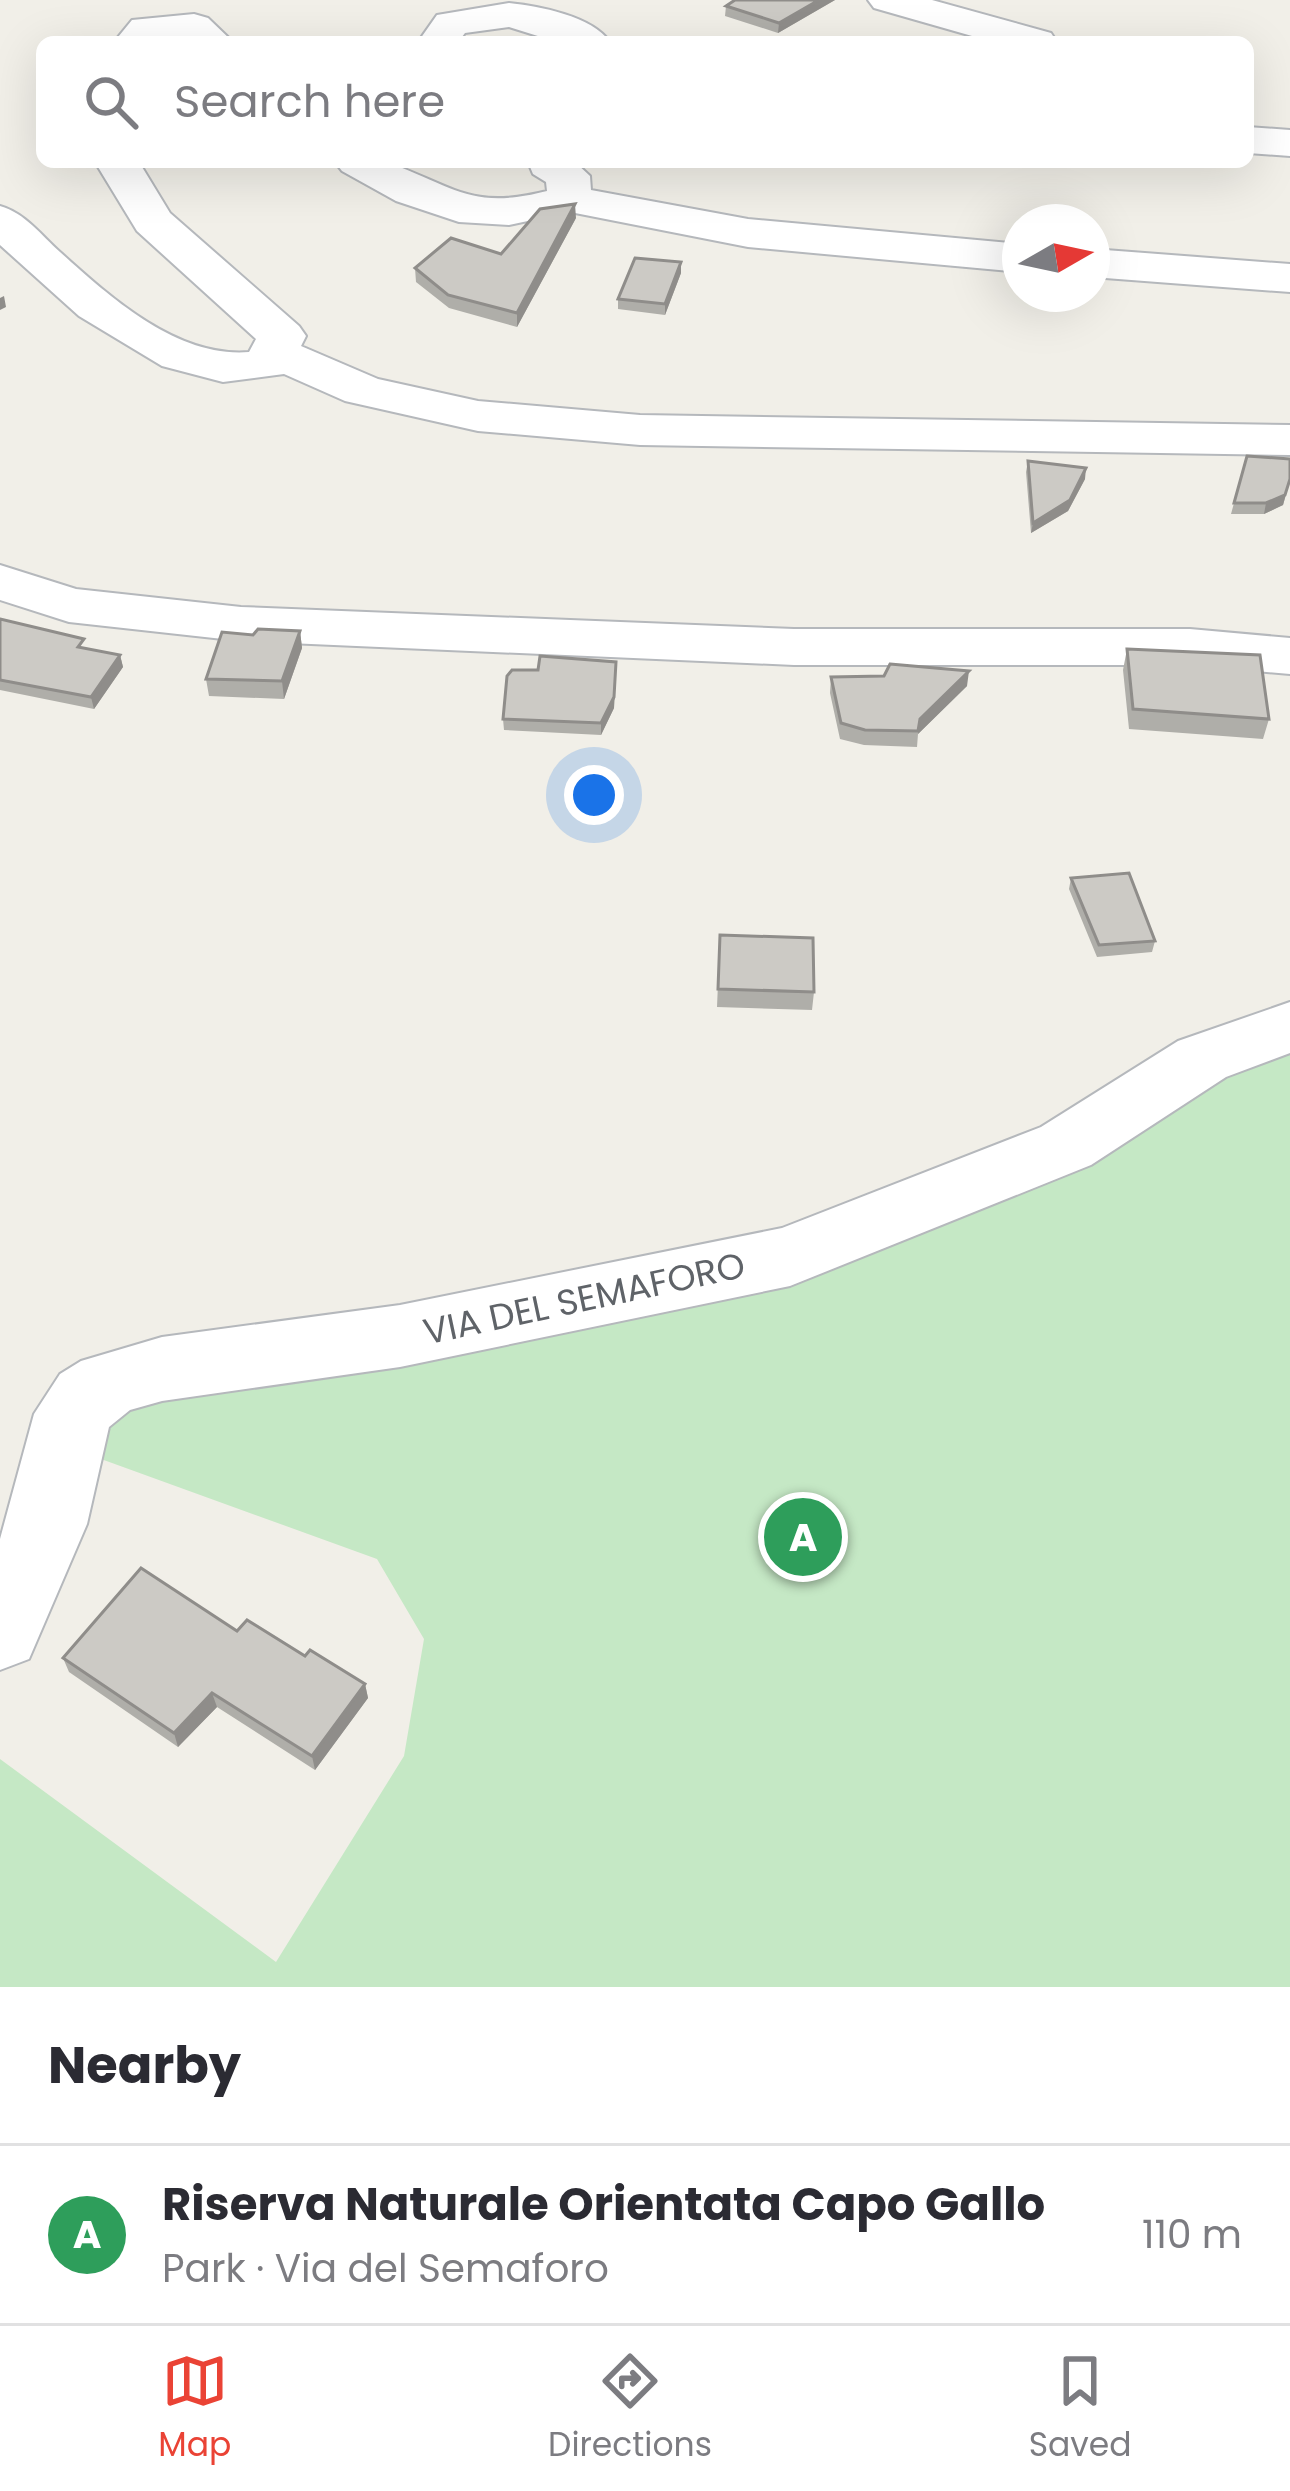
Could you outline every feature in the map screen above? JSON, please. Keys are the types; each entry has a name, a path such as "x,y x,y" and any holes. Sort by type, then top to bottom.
{"street":[{"path":"887,0 1016,36"},
{"path":"442,36 451,23 512,11 578,36"},
{"path":"139,36 146,28 194,26 206,36"},
{"path":"1254,140 1290,143"},
{"path":"0,220 76,293 168,350 213,367 266,365 282,336 153,220 121,168"},
{"path":"367,168 396,185 469,214 526,212 570,199 748,233 1002,255"},
{"path":"554,168 568,176 570,199"},
{"path":"1110,264 1290,278"},
{"path":"273,352 362,390 478,416 640,430 1290,440"},
{"path":"0,582 70,605 242,624 794,646 1190,647 1290,656"},
{"name":"VIA DEL SEMAFORO","path":"0,1632 47,1524 73,1414 107,1384 162,1369 400,1336 790,1256 1066,1146 1202,1059 1290,1028"}],"green space":[{"path":"1290,1054 1290,1987 0,1987 0,1759 276,1962 404,1756 424,1639 377,1559 101,1459 113,1412 153,1394 416,1356"}],"building":[{"path":"735,0 819,0 779,23 726,6"},
{"path":"575,204 517,313 448,295 415,268 451,238 501,254 540,209"},
{"path":"635,258 681,262 665,304 618,299"},
{"path":"1247,456 1290,459 1285,495 1266,503 1234,503"},
{"path":"1028,461 1086,468 1070,500 1033,523"},
{"path":"0,619 84,639 78,647 120,655 91,697 0,680"},
{"path":"258,629 300,631 282,681 206,679 222,632 253,635"},
{"path":"1127,649 1260,655 1269,719 1133,709"},
{"path":"540,656 616,662 614,697 601,723 503,719 507,676 512,670 538,670"},
{"path":"890,664 969,671 920,719 918,731 865,730 841,723 831,677 884,676"},
{"path":"1129,873 1155,941 1099,945 1071,878"},
{"path":"720,935 813,938 814,992 718,989"},
{"path":"141,1568 237,1631 247,1620 305,1656 310,1650 365,1684 312,1756 212,1693 174,1733 63,1658"}],"place":[{"name":"Riserva Naturale Orientata Capo Gallo","path":"803,1537"}]}
